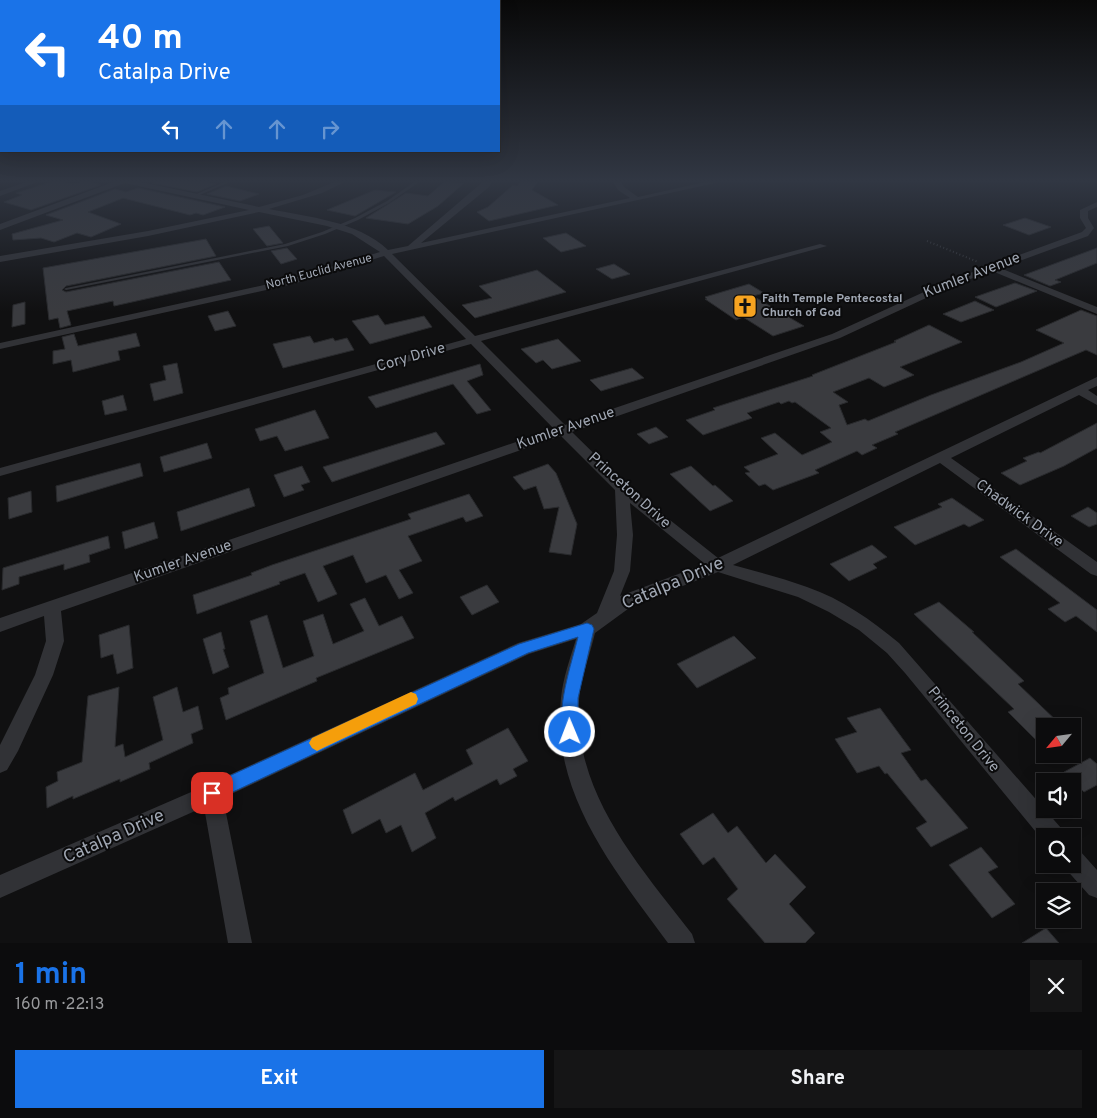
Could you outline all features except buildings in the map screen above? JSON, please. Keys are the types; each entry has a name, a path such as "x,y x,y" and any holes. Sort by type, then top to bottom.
{"street":[{"path":"0,259 150,234 194,224"},
{"name":"Princeton Drive","path":"329,224 364,236 386,253 622,489 716,566 803,592 835,606 865,625 893,648 1046,828"},
{"path":"410,248 439,224"},
{"name":"North Euclid Avenue","path":"0,346 293,281 386,253 521,224"},
{"name":"Kumler Avenue","path":"0,625 836,336 929,292 1088,232 1090,226 1089,224"},
{"name":"Cory Drive","path":"0,472 473,340 823,246"},
{"path":"992,268 1097,311"},
{"name":"Catalpa Drive","path":"0,887 212,793 524,648 595,622 626,601 716,566 1097,381"},
{"path":"1080,390 1097,400"},
{"name":"Chadwick Drive","path":"941,457 1097,570"},
{"path":"622,489 625,535 622,571 595,622 570,698 570,732 576,768 591,807 608,838 683,943"},
{"path":"0,763 27,713 44,675 55,641 52,606"},
{"path":"212,793 240,943"},
{"path":"1081,869 1097,887"}],"lane":[{"path":"66,289 286,245 348,224"}],"path":[{"path":"927,241 992,268"}],"slow traffic":[{"path":"317,743 411,699"}],"place":[{"name":"Faith Temple Pentecostal Church of God","path":"745,306"}],"route":[{"path":"212,793 416,696 524,648 587,629 570,698 570,732"}]}
